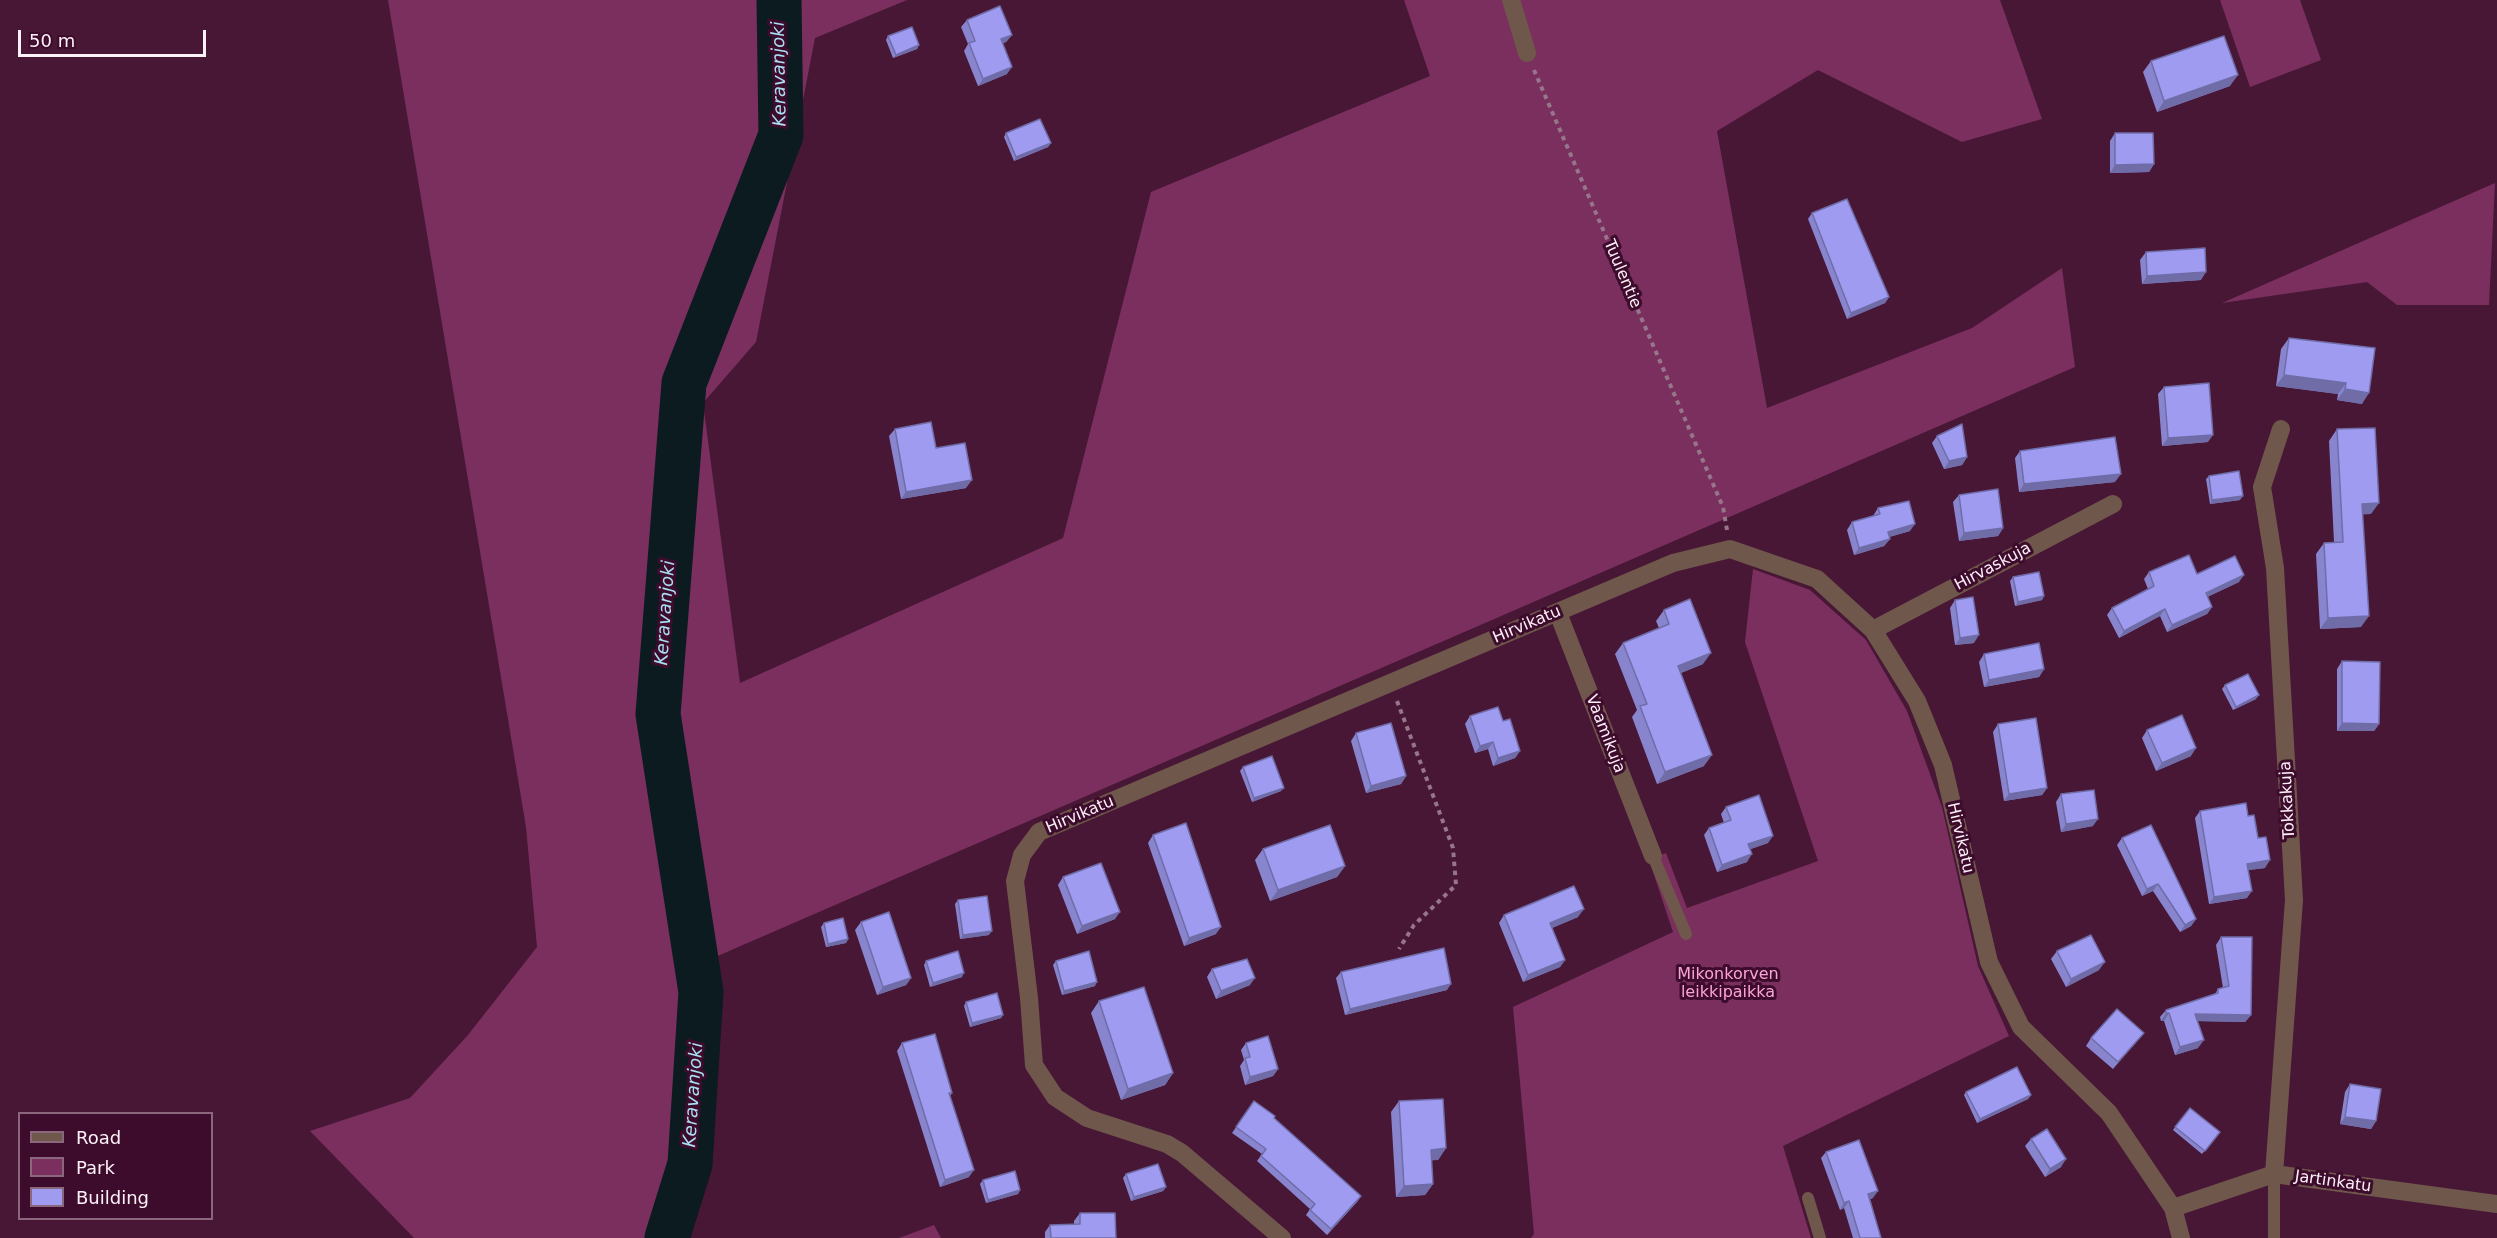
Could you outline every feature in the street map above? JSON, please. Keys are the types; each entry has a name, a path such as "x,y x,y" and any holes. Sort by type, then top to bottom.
{"street":[{"path":"1511,0 1527,53"},
{"name":"Tokkakuja","path":"2274,1174 2294,900 2275,568 2262,488 2281,429"},
{"name":"Hirvaskuja","path":"1873,630 2113,504"},
{"name":"Hirvikatu","path":"1282,1238 1182,1153 1167,1144 1087,1118 1055,1097 1034,1065 1029,998 1015,881 1022,855 1039,832 1673,563 1730,549 1817,579 1873,630 1917,701 1943,765 1989,962 2021,1027 2109,1113 2173,1208 2181,1238"},
{"name":"Vaamikuja","path":"1558,613 1653,856"},
{"name":"Jartinkatu","path":"2173,1208 2274,1174 2497,1204"}],"lane":[{"path":"1653,856 1686,934"},
{"path":"2274,1174 2274,1238"},
{"path":"1808,1198 1821,1238"}],"path":[{"name":"Tuulentie","path":"1527,53 1723,507 1730,549"},
{"path":"1391,683 1453,848 1456,885 1414,925 1399,949"}],"green space":[{"path":"388,0 907,0 815,38 756,342 703,403 740,683 1063,538 1151,192 1430,76 1404,0 2000,0 2042,119 1962,142 1818,70 1717,131 1767,408 1972,328 2062,268 2075,367 683,971 671,1157 647,1238 414,1238 310,1131 410,1098 468,1035 537,947 526,827"},
{"path":"2220,0 2300,0 2321,60 2250,87"},
{"path":"2495,183 2489,305 2397,305 2367,282 2222,303"},
{"name":"Mikonkorven leikkipaikka","path":"1753,569 1810,590 1866,640 1907,711 1942,807 1978,966 2009,1036 1783,1146 1811,1238 1531,1238 1534,1234 1513,1007 1673,932 1649,860 1666,853 1687,908 1818,861 1745,642"},
{"path":"934,1225 941,1238 899,1238"}],"building":[{"path":"1000,6 1012,35 1001,39 1012,67 983,79 969,43 975,41 967,20"},
{"path":"912,27 919,45 896,55 888,36"},
{"path":"2224,36 2238,75 2164,101 2151,61"},
{"path":"1040,119 1051,143 1016,157 1006,133"},
{"path":"2115,133 2153,133 2154,164 2115,165"},
{"path":"1847,199 1889,297 1851,313 1812,213"},
{"path":"2205,248 2206,272 2147,276 2146,252"},
{"path":"2289,338 2375,348 2369,393 2345,389 2346,383 2284,375"},
{"path":"2209,383 2213,435 2168,438 2164,387"},
{"path":"931,422 936,448 965,443 972,480 906,492 895,429"},
{"path":"1962,424 1967,457 1949,461 1937,436"},
{"path":"2375,428 2379,503 2362,504 2369,616 2328,618 2324,543 2343,542 2337,429"},
{"path":"2115,437 2121,474 2024,484 2020,451"},
{"path":"2239,471 2243,496 2212,500 2209,476"},
{"path":"1998,489 2003,528 1964,533 1959,495"},
{"path":"1909,501 1915,524 1888,532 1890,539 1859,548 1852,522 1880,514 1878,508"},
{"path":"2189,555 2197,574 2235,556 2244,575 2206,593 2212,607 2172,625 2165,609 2124,631 2112,608 2154,586 2149,572"},
{"path":"2039,572 2044,596 2018,602 2013,577"},
{"path":"1973,597 1979,635 1960,638 1955,600"},
{"path":"1690,599 1711,653 1678,666 1712,755 1665,772 1640,706 1647,704 1623,643 1669,624 1664,610"},
{"path":"2039,643 2044,669 1989,680 1984,654"},
{"path":"2342,661 2380,662 2379,724 2342,723"},
{"path":"2248,674 2259,695 2236,707 2225,685"},
{"path":"1498,707 1503,721 1510,719 1520,751 1498,758 1493,742 1480,746 1470,716"},
{"path":"2182,715 2196,748 2162,763 2147,730"},
{"path":"2036,718 2047,788 2009,794 1998,724"},
{"path":"1391,723 1406,776 1371,786 1356,733"},
{"path":"1272,756 1284,788 1254,798 1243,767"},
{"path":"2094,790 2098,819 2066,824 2061,794"},
{"path":"1759,795 1773,836 1748,844 1752,854 1722,865 1709,828 1731,820 1726,807"},
{"path":"2246,803 2248,816 2254,815 2258,838 2266,837 2270,860 2247,864 2252,891 2214,897 2200,811"},
{"path":"1186,823 1221,927 1189,938 1153,835"},
{"path":"1330,825 1345,866 1278,890 1263,849"},
{"path":"2151,825 2196,919 2185,925 2158,884 2147,889 2122,838"},
{"path":"1101,863 1120,912 1082,926 1063,877"},
{"path":"1574,886 1584,909 1550,923 1565,960 1528,975 1504,915"},
{"path":"987,896 992,931 963,935 958,900"},
{"path":"889,912 911,978 883,987 861,922"},
{"path":"843,918 848,939 828,944 824,923"},
{"path":"2091,935 2105,962 2071,979 2057,951"},
{"path":"2221,937 2252,937 2251,1015 2195,1014 2204,1040 2180,1047 2166,1010 2218,993 2218,989 2229,986"},
{"path":"1444,948 1451,984 1350,1009 1341,972"},
{"path":"958,951 964,973 933,983 926,961"},
{"path":"1089,951 1097,982 1064,991 1056,961"},
{"path":"1247,959 1255,978 1221,991 1212,969"},
{"path":"1144,987 1173,1073 1128,1089 1099,1001"},
{"path":"997,993 1003,1015 972,1023 966,1002"},
{"path":"2117,1009 2144,1033 2118,1062 2091,1038"},
{"path":"935,1034 952,1093 949,1093 974,1170 945,1180 902,1043"},
{"path":"1268,1036 1278,1069 1250,1077 1245,1058 1250,1057 1246,1043"},
{"path":"2017,1067 2031,1095 1980,1119 1966,1092"},
{"path":"2350,1084 2381,1089 2376,1121 2345,1117"},
{"path":"1443,1099 1446,1148 1431,1150 1433,1184 1404,1186 1399,1101"},
{"path":"1254,1101 1275,1116 1274,1118 1361,1196 1331,1229 1310,1210 1315,1204 1261,1156 1266,1149 1236,1127"},
{"path":"2190,1108 2220,1132 2205,1151 2175,1127"},
{"path":"2047,1129 2066,1159 2050,1169 2031,1139"},
{"path":"1859,1140 1878,1191 1868,1194 1881,1238 1860,1238 1849,1201 1844,1203 1826,1152"},
{"path":"1158,1164 1166,1187 1134,1197 1126,1174"},
{"path":"1015,1171 1020,1190 988,1200 983,1180"},
{"path":"1080,1213 1115,1213 1116,1238 1051,1238 1050,1225 1080,1224"}],"waterway":[{"name":"Keravanjoki","path":"667,1238 690,1164 701,992 658,714 684,383 781,135 779,0"}]}
